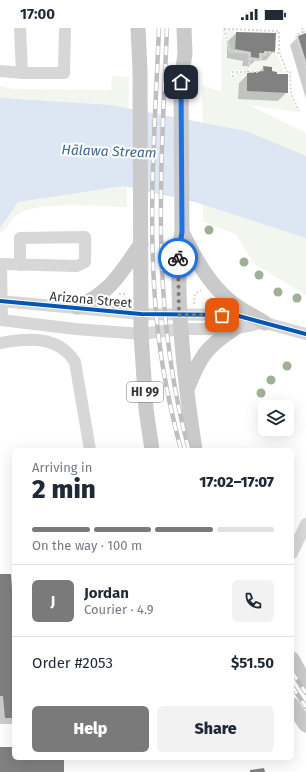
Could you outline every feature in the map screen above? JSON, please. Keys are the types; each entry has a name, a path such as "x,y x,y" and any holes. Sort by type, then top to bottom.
{"main road":[{"name":"HI 99","path":"138,28 140,70 141,334 146,409 152,448"},
{"path":"184,28 185,53"},
{"path":"191,28 185,53 181,82 182,232 178,250 180,322 186,390 195,448"},
{"path":"182,232 196,260 212,284 232,303 265,323"},
{"path":"77,307 94,300 113,284 141,244"},
{"path":"186,390 198,361 214,341 234,329"},
{"path":"294,663 306,684"},
{"path":"294,708 306,725"}],"street":[{"path":"20,28 22,73"},
{"path":"0,71 22,73 64,73 65,28"},
{"path":"20,265 20,238 85,237 85,262 77,266 20,265 1,264 1,320 76,329 141,334 180,322 235,314 306,334"},
{"name":"Arizona Street","path":"1,301 141,314 180,322"},
{"path":"180,322 234,329 265,323"},
{"path":"283,328 306,339"},
{"path":"0,343 26,339 54,344 69,352 75,362 90,448"},
{"path":"294,549 306,524"}],"path":[{"path":"248,72 250,53 230,52 224,28 279,31 280,53 287,72 290,72 291,94 300,111"},
{"path":"302,28 305,32 296,35 306,68"},
{"path":"249,59 261,60 261,54 266,55 266,52 280,53"},
{"path":"233,77 233,72 258,72"},
{"path":"194,306 195,294 207,286"}],"shaded area":[{"path":"222,29 229,53 248,54 248,71 231,70 231,77 235,77 235,73 247,73 247,91 288,93 298,112 249,105 306,133 306,177 203,134 202,85 221,92"},
{"path":"226,31 235,31 235,49 231,50"},
{"path":"267,54 277,55 285,74 272,71 272,67 264,66 264,71 250,70 251,61 262,61 263,56 267,56"},
{"path":"112,76 129,77 128,128 0,107 0,86 14,89 111,90"},
{"path":"126,151 127,207 71,205 40,207 18,214 0,234 0,219 5,197"},
{"path":"202,173 306,215 306,295 253,263 236,234 203,222"}],"water":[{"name":"Hālawa Stream","path":"0,98 111,105 246,131 306,156 306,238 195,202 123,186 18,202 0,228"}],"building":[{"path":"236,32 276,33 275,52 264,51 264,53 259,53 259,58 251,57 251,52 235,49"},
{"path":"306,33 306,61 298,36"},
{"path":"263,66 272,67 272,71 277,72 277,74 288,74 288,93 247,91 247,73 264,71"},
{"path":"0,574 11,574 12,718 5,718 3,696 0,696"},
{"path":"0,747 12,747 12,760 64,760 64,772 0,772"},
{"path":"264,768 265,772 250,772 250,770"}],"railway":[{"path":"159,28 152,212 154,285 163,370 181,448"},
{"path":"167,28 161,188 163,292 168,345 177,397 189,448"},
{"path":"294,675 306,693"},
{"path":"294,689 306,707"}],"cycle path":[{"path":"0,301 141,314 235,315 306,334"}],"way so far":[{"path":"178,258 179,315 222,315"}],"route":[{"path":"178,258 178,250 182,232 181,82"}]}
